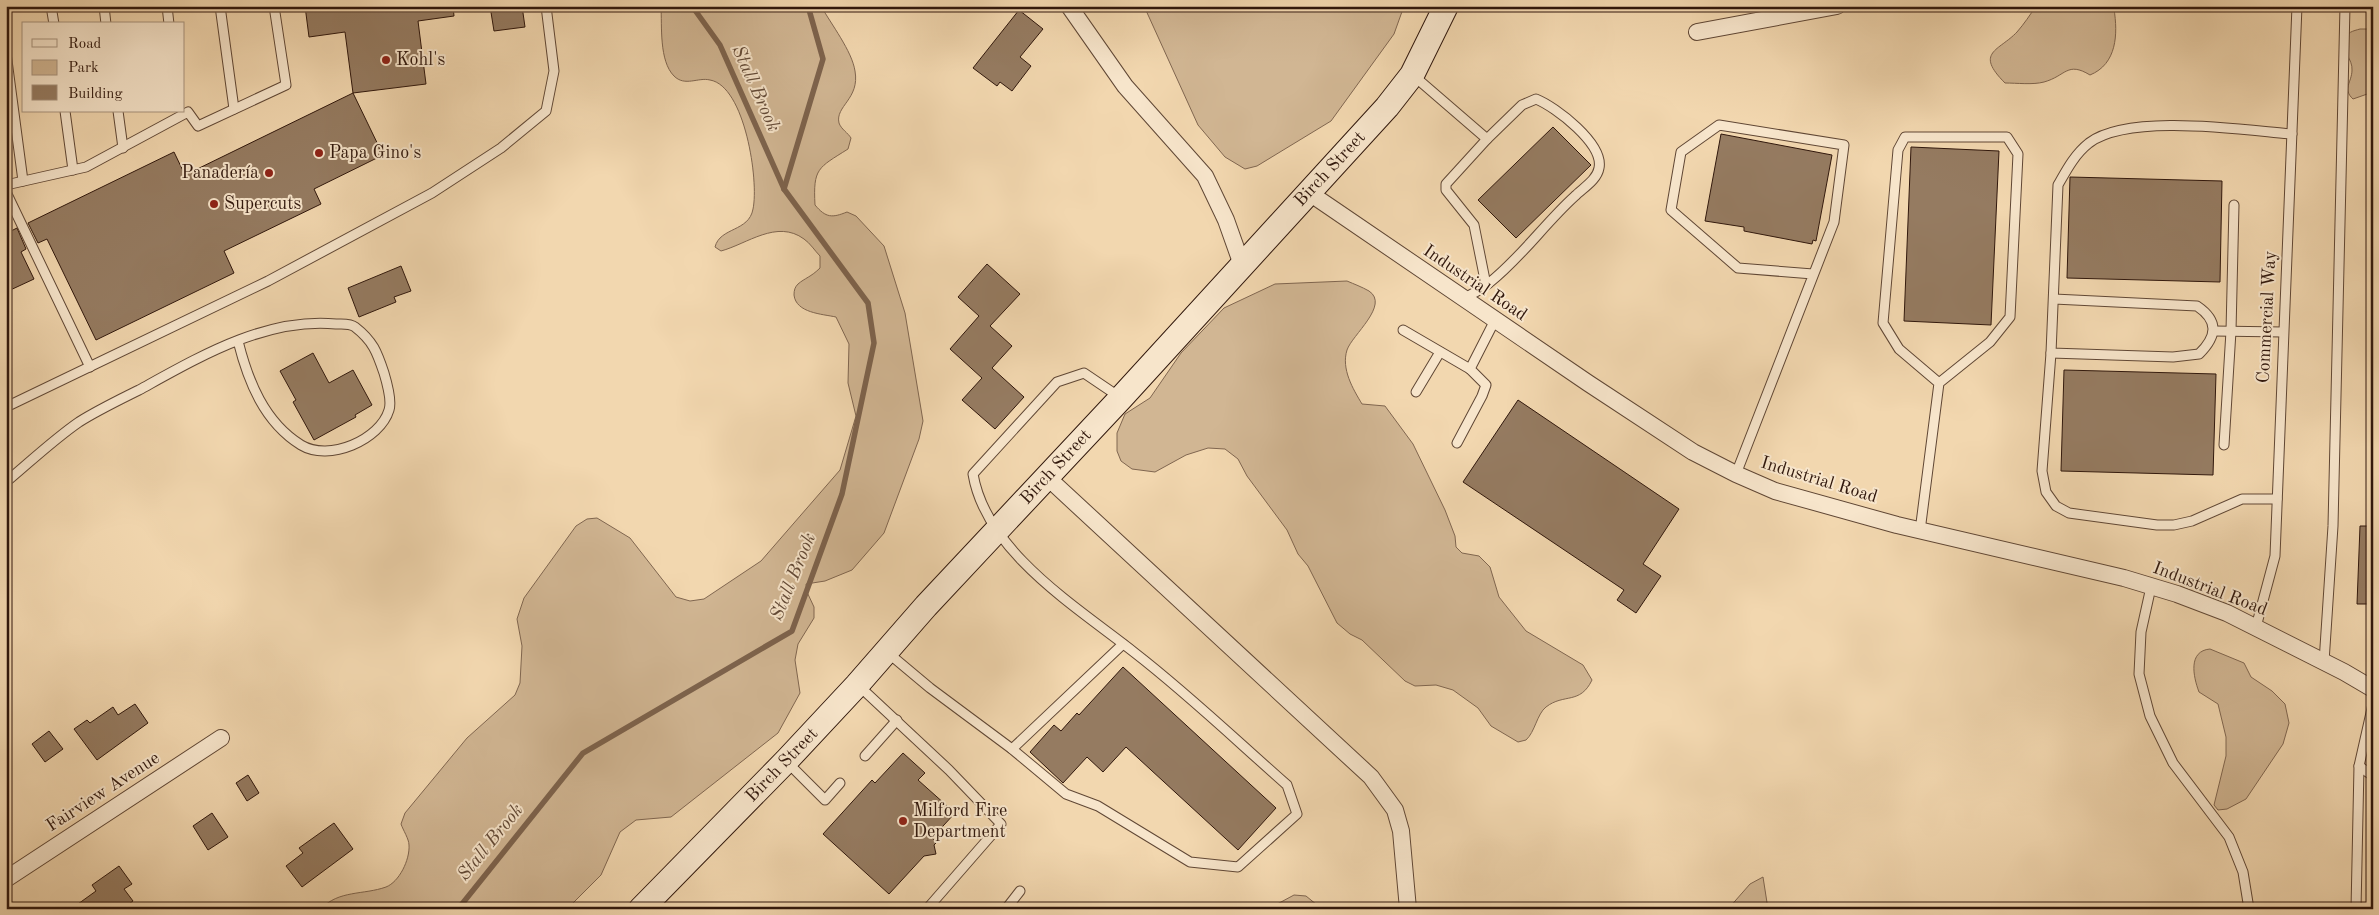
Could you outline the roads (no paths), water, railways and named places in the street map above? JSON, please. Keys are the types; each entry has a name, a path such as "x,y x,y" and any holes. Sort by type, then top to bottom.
{"street":[{"path":"1069,6 1125,86 1205,176 1226,220 1242,265"},
{"name":"Birch Street","path":"641,909 786,761 857,685 926,606 1121,398 1387,107 1412,75 1446,6"},
{"path":"1698,32 1837,6"},
{"name":"Industrial Road","path":"1308,192 1463,299 1693,452 1736,474 1775,490 1920,531 2124,578 2151,587 2227,613 2373,689"},
{"path":"1047,477 1371,777 1394,810 1401,830 1408,909"},
{"name":"Fairview Avenue","path":"6,880 221,738"}],"lane":[{"path":"51,6 54,22"},
{"path":"104,6 106,22"},
{"path":"167,6 169,22"},
{"path":"220,6 234,109"},
{"path":"6,185 86,167 180,114 188,112 198,126 286,85 274,6"},
{"path":"6,407 268,281 432,193 501,148 546,111 554,71 546,6"},
{"name":"Commercial Way","path":"2256,627 2275,556 2297,6"},
{"path":"2324,662 2333,526 2345,6"},
{"path":"6,53 22,181"},
{"path":"1412,75 1487,139"},
{"path":"1463,299 1486,285 1596,176 1600,156 1594,145 1558,111 1549,104 1536,99 1522,105 1487,139 1446,184 1446,190 1474,225 1486,285"},
{"path":"65,112 73,170"},
{"path":"118,112 122,148"},
{"path":"1736,474 1834,222 1844,145 1719,125 1681,152 1671,210 1738,268 1813,274"},
{"path":"2277,499 2242,499 2192,521 2174,525 2157,525 2069,513 2056,506 2046,492 2042,472 2051,353 2058,185 2070,162 2090,142 2107,134 2132,128 2168,126 2292,134"},
{"path":"1920,531 1939,383 1990,342 2010,317 2018,154 2007,137 1905,137 1898,150 1883,323 1899,350 1939,383"},
{"path":"6,192 90,367"},
{"path":"2224,445 2231,331 2234,205"},
{"path":"2051,353 2190,356 2200,354 2214,331 2207,312 2197,306 2054,299"},
{"path":"1470,369 1495,320"},
{"path":"6,482 80,422 185,365 238,341 254,334 317,322 353,325 376,348 386,380 390,408 382,426 363,441 341,448 318,450 302,446 279,426 262,404 246,372 238,341"},
{"path":"1403,330 1470,369 1486,385 1457,443"},
{"path":"2214,331 2283,332"},
{"path":"1416,392 1440,352"},
{"path":"887,652 930,688 1012,749 1066,794 1098,806 1190,862 1238,866 1297,814 1287,785 1123,644 1036,576 998,531 976,490 973,474 1057,382 1084,372 1121,398"},
{"path":"2151,587 2141,632 2139,674 2150,716 2174,763 2229,837 2243,872 2249,909"},
{"path":"1012,749 1123,644"},
{"path":"857,685 949,770 1001,824 927,909"},
{"path":"2356,909 2360,766 2373,704"},
{"path":"865,756 897,720"},
{"path":"786,761 824,800 840,783"},
{"path":"2360,766 2373,776"},
{"path":"1006,909 1020,891"}],"waterway":[{"name":"Stall Brook","path":"458,909 583,753 792,631 842,494 874,343 868,303 784,189 720,45 692,6"},
{"name":"Stall Brook","path":"784,189 823,59 808,6"}],"place":[{"name":"Kohl's","path":"386,60"},
{"name":"Papa Gino's","path":"319,153"},
{"name":"Panadería","path":"269,173"},
{"name":"Supercuts","path":"214,204"},
{"name":"Milford Fire Department","path":"903,821"}]}
